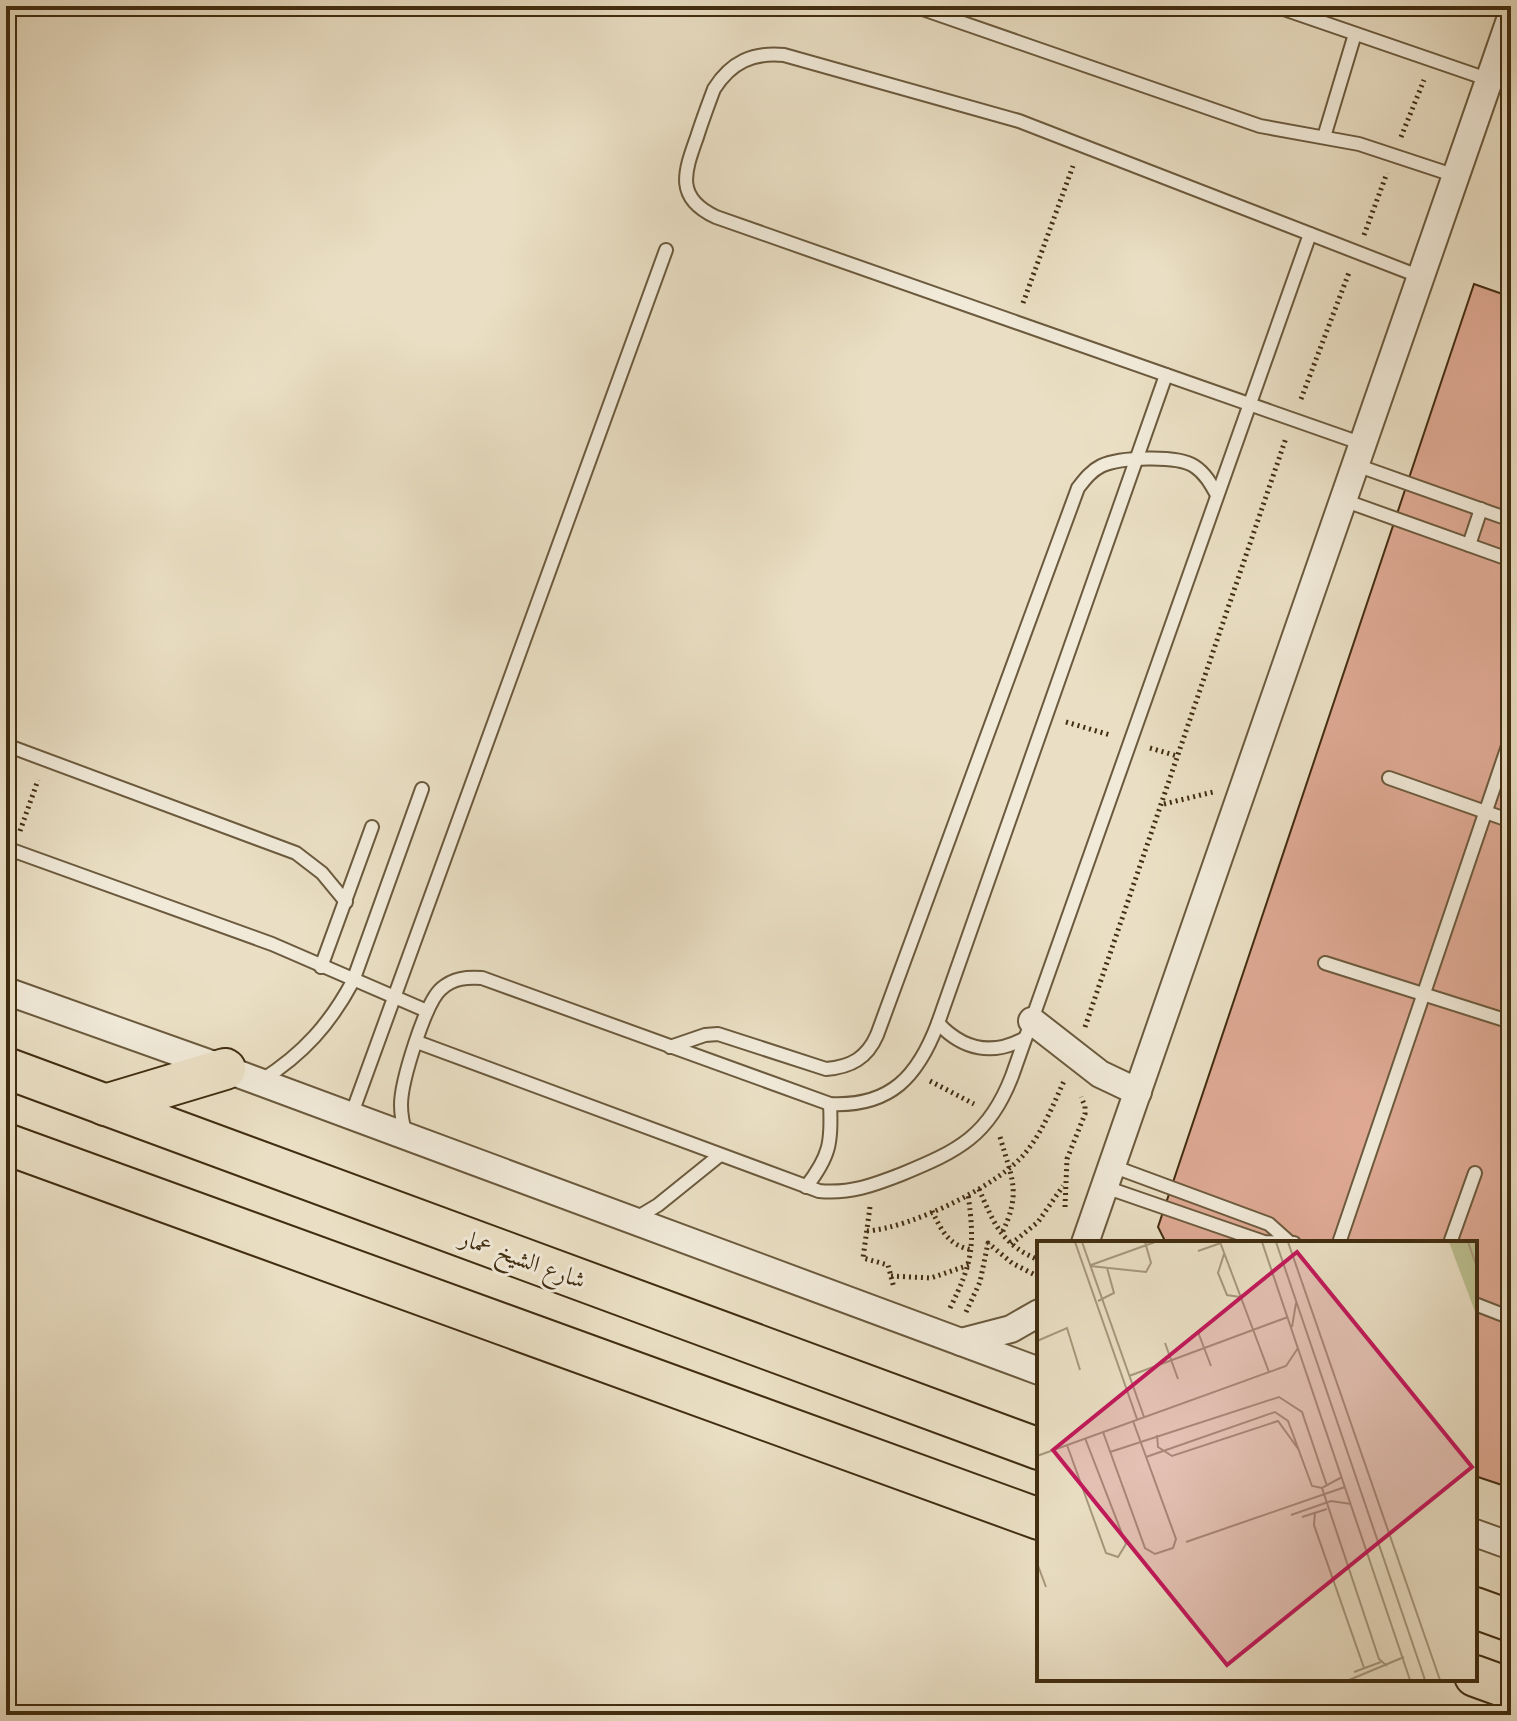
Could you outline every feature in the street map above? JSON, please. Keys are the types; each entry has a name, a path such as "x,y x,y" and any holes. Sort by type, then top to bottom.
{"main road":[{"name":"شارع الشيخ عمار","path":"6,1068 1037,1448"},
{"path":"105,1105 242,1075"},
{"path":"6,1144 1037,1518"},
{"path":"1477,1609 1511,1621"},
{"path":"1477,1677 1511,1689"}],"street":[{"path":"1086,1241 1511,17"},
{"path":"6,991 242,1075 630,1221 965,1331 1037,1370"},
{"path":"1029,1030 1075,1054 1100,1074 1138,1092"},
{"path":"965,1331 1011,1329 1037,1314"},
{"path":"1477,1534 1511,1546"}],"lane":[{"path":"914,6 1260,126 1359,144 1456,176"},
{"path":"1275,6 1490,80"},
{"path":"1324,137 1355,34"},
{"path":"1421,277 1004,117 784,55 756,55 731,67 714,89 685,172 689,195 705,212 1293,419 1359,454 1511,520"},
{"path":"417,1042 806,1187 832,1192 872,1186 947,1156 965,1144 987,1121 1005,1095 1310,234"},
{"path":"351,1116 666,250"},
{"path":"407,1138 401,1115 402,1092 427,1011 433,997 443,987 468,977 482,978 830,1104 848,1105 884,1096 913,1073 938,1023 1166,375"},
{"path":"670,1047 705,1035 724,1034 826,1069 852,1064 872,1047 1073,496 1085,479 1101,466 1169,458 1192,464 1202,472 1217,495"},
{"path":"1343,500 1511,560"},
{"path":"1469,545 1481,509"},
{"path":"1340,1241 1511,737"},
{"path":"6,745 296,853 322,873 346,902"},
{"path":"1389,778 1511,821"},
{"path":"242,1075 305,1049 332,1017 353,981 422,789"},
{"path":"321,967 372,827"},
{"path":"9,849 272,944 427,1011"},
{"path":"1325,963 1511,1022"},
{"path":"938,1023 963,1044 979,1049 1003,1048 1029,1030"},
{"path":"806,1187 827,1155 832,1135 830,1104"},
{"path":"630,1221 658,1205 720,1155"},
{"path":"1451,1241 1475,1173"},
{"path":"1108,1177 1262,1241"},
{"path":"1108,1177 1269,1224 1290,1241"},
{"path":"1477,1305 1511,1318"}],"path":[{"path":"867,1231 900,1226 979,1189 1010,1169 1024,1155 1046,1120 1075,1054 1293,419 1431,60"},
{"path":"1016,323 1081,145"},
{"path":"9,849 45,760"},
{"path":"1163,804 1244,785"},
{"path":"1020,1055 1070,1088"},
{"path":"1065,1212 1067,1159 1085,1114 1085,1106 1077,1093"},
{"path":"1011,1244 1038,1222 1065,1184"},
{"path":"872,1186 863,1258 888,1265 897,1299"},
{"path":"979,1189 994,1224 1011,1244 1037,1259"},
{"path":"946,1316 972,1250 968,1194"},
{"path":"932,1211 947,1239 961,1248 972,1250"},
{"path":"965,1331 963,1319 980,1282 988,1243 1012,1263 1037,1276"},
{"path":"891,1276 931,1278 969,1264"}],"building":[{"path":"1474,284 1511,297 1511,1488 1477,1477 1477,1241 1165,1241 1158,1227"}]}
